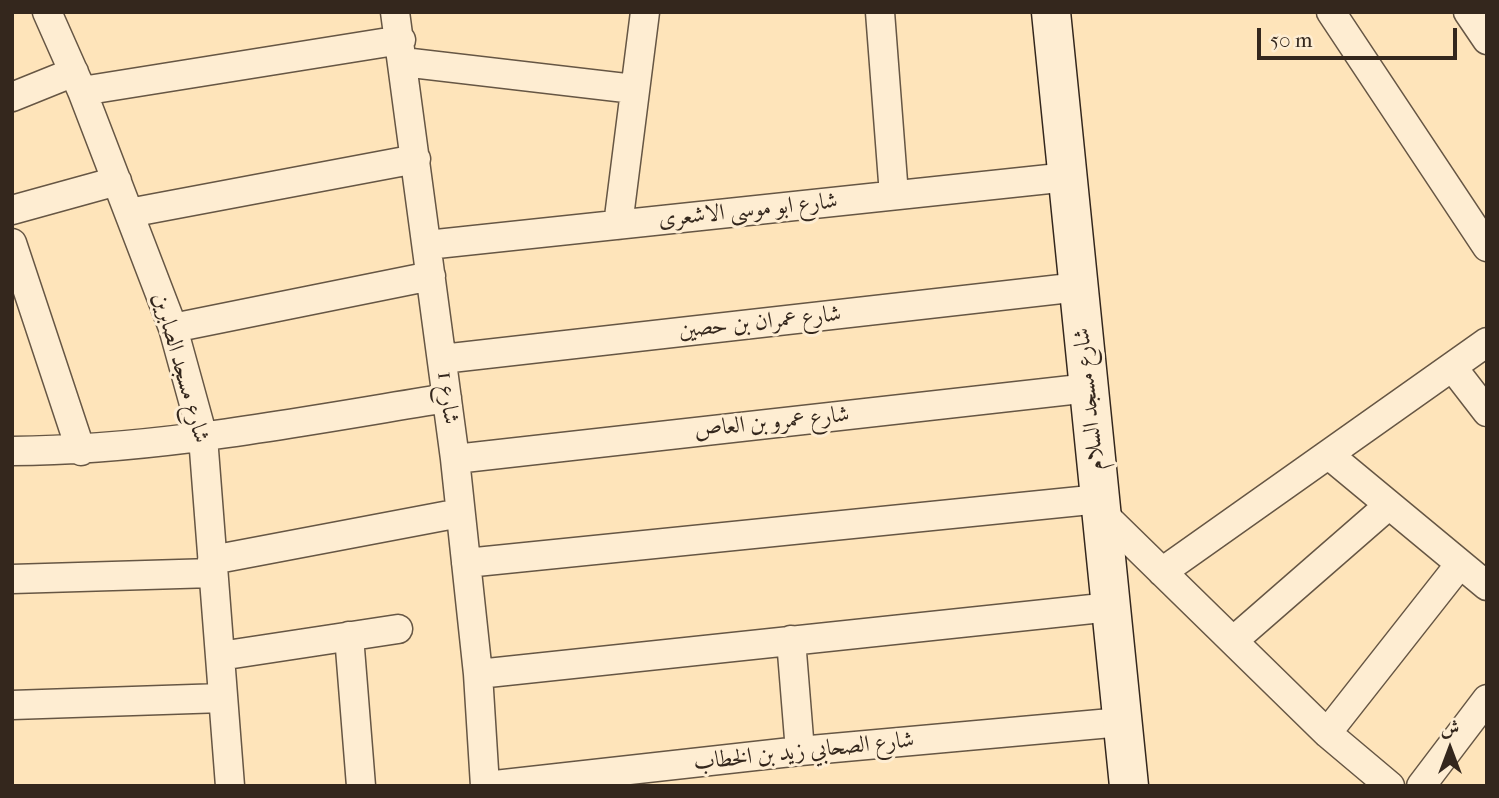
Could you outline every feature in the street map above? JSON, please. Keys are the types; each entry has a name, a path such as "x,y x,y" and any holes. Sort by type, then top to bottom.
{"street":[{"name":"شارع مسجد الصابرين","path":"47,12 78,82 173,328 203,437 230,786"},
{"name":"شارع 1","path":"395,12 455,459 478,674 485,786"},
{"path":"618,225 645,12"},
{"path":"880,12 894,195"},
{"name":"شارع مسجد السلام","path":"1051,12 1129,786"},
{"path":"1331,12 1487,247"},
{"path":"1468,12 1487,40"},
{"path":"12,97 78,82 402,51 634,89"},
{"path":"129,213 416,159"},
{"name":"شارع ابو موسى الاشعرى","path":"427,245 1068,177"},
{"path":"12,210 117,181"},
{"path":"12,243 80,451"},
{"path":"173,328 431,275"},
{"name":"شارع عمران بن حصين","path":"442,359 1079,287"},
{"path":"1162,572 1487,342"},
{"path":"1453,368 1487,412"},
{"name":"شارع عمرو بن العاص","path":"455,459 1089,388"},
{"path":"12,451 80,451 203,437 447,398"},
{"path":"1329,455 1487,586"},
{"path":"1233,641 1389,505"},
{"path":"466,563 1101,506 1162,572 1327,733 1390,786"},
{"path":"12,579 213,567 460,513"},
{"path":"1327,733 1460,564"},
{"path":"478,674 1111,607"},
{"path":"220,656 398,629"},
{"path":"349,636 361,786"},
{"path":"791,640 800,751"},
{"path":"12,705 223,698"},
{"path":"1421,786 1487,699"},
{"name":"شارع الصحابي زيد بن الخطاب","path":"485,786 800,751 1122,722"}]}
